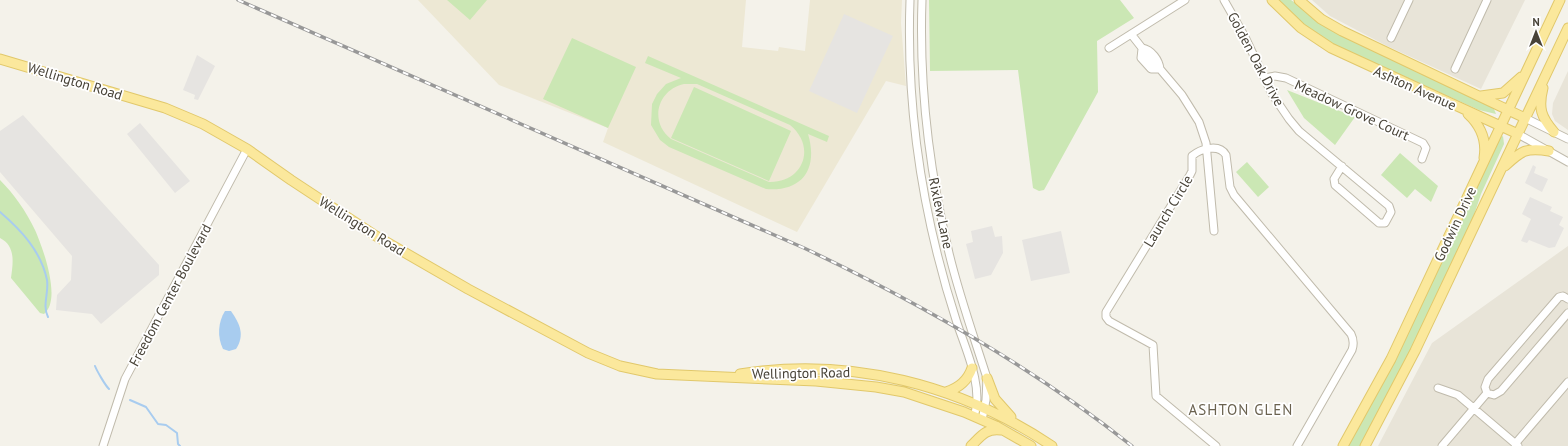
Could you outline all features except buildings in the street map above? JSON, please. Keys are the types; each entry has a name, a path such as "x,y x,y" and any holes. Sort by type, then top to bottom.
{"main road":[{"name":"Ashton Avenue","path":"1272,0 1301,28 1321,42 1350,58 1518,134"},
{"name":"Ashton Avenue","path":"1299,0 1321,19 1342,31 1525,118"},
{"name":"Godwin Drive","path":"1344,446 1391,360 1560,0"},
{"name":"Godwin Drive","path":"1365,446 1415,351 1568,28"},
{"name":"Wellington Road","path":"0,59 165,108 203,124 247,149 376,236 468,289 588,353 639,371 676,376 727,376 876,387 904,392 940,403 978,418 1030,446"},
{"path":"1478,96 1504,94 1514,85 1529,66"},
{"path":"1546,75 1542,93 1541,109 1544,119 1554,132"},
{"path":"1462,109 1478,124 1482,134 1485,150 1482,166"},
{"path":"1501,170 1523,151 1534,149 1549,151"},
{"path":"946,392 964,382 972,368"},
{"name":"Wellington Road","path":"727,376 768,371 833,370 894,378 946,392 982,406 1023,427 1052,446"},
{"path":"987,378 991,390 1002,408 1023,427"},
{"path":"971,446 984,432 996,429 1004,431"}],"street":[{"name":"Rixlew Lane","path":"910,0 911,89 922,181 940,265 972,368 982,406"},
{"name":"Rixlew Lane","path":"922,0 922,81 930,159 949,254 987,378 982,406 978,418"},
{"path":"1109,48 1174,3 1185,0"},
{"name":"Golden Oak Drive","path":"1224,0 1245,37 1272,94 1289,120 1389,206 1391,212 1385,222 1380,223 1335,185 1334,179 1342,166"},
{"path":"1391,38 1408,0"},
{"path":"1455,69 1486,0"},
{"path":"1131,34 1142,48 1149,51 1158,61 1160,69 1195,112 1203,132 1206,149 1214,231"},
{"path":"1142,48 1141,58 1150,69 1160,69"},
{"name":"Meadow Grove Court","path":"1265,78 1275,76 1286,78 1423,143 1426,148 1422,159"},
{"name":"Ashton Avenue","path":"1525,118 1568,139"},
{"name":"Ashton Avenue","path":"1518,134 1568,162"},
{"path":"1206,149 1216,148 1224,152 1232,192 1351,334 1353,339 1354,345 1352,350 1297,446"},
{"name":"Freedom Center Boulevard","path":"103,446 125,379 247,149"},
{"name":"Launch Circle","path":"1206,149 1197,151 1192,156 1192,170 1190,175 1106,312 1106,317 1110,321 1153,345 1156,396 1216,446"},
{"path":"1568,299 1563,296 1559,297 1493,373 1484,387 1487,393 1494,395 1501,391 1568,313"},
{"path":"1438,388 1458,395 1516,445 1568,382"},
{"path":"1442,446 1487,393"}],"shaded area":[{"path":"418,0 746,0 742,47 778,51 779,47 805,51 810,0 902,0 901,23 906,86 886,81 797,232 603,142 608,128 499,85"},
{"path":"1312,0 1525,0 1481,89 1387,46 1330,16"},
{"path":"844,14 893,36 857,113 809,91"},
{"path":"197,55 215,66 198,100 194,99 195,95 183,90"},
{"path":"1568,71 1568,130 1555,121 1552,114 1553,103"},
{"path":"23,115 159,265 159,275 101,324 92,314 56,310 57,295 71,280 72,256 0,172 0,131"},
{"path":"140,123 190,181 175,193 127,134"},
{"path":"1533,165 1536,167 1534,173 1548,179 1542,192 1525,183"},
{"path":"1530,197 1552,207 1550,211 1563,217 1559,225 1564,228 1555,247 1549,248 1529,240 1527,243 1521,241 1531,219 1522,214"},
{"path":"992,226 995,237 1002,236 1003,253 991,275 975,279 966,244 973,242 971,231"},
{"path":"1061,231 1070,273 1031,281 1022,240"},
{"path":"1568,246 1568,446 1378,446 1432,343"}],"green space":[{"path":"447,0 487,0 470,20"},
{"path":"929,0 1120,0 1134,18 1097,41 1098,92 1044,190 1039,191 1033,188 1018,70 930,71"},
{"path":"1278,0 1291,0 1332,29 1369,49 1483,102 1494,109 1496,114 1479,110 1328,42 1306,26"},
{"path":"572,38 636,67 608,128 543,99"},
{"path":"648,56 829,136 827,142 808,134 811,146 811,157 809,167 805,175 799,182 779,189 766,189 669,147 660,140 651,125 652,104 657,94 666,84 681,78 645,63","holes":["684,84 697,84 790,125 798,134 803,143 804,153 798,170 790,177 781,181 769,182 671,139 664,132 658,116 659,107 662,100 667,93 675,87"]},
{"path":"694,87 791,131 769,181 671,138"},
{"path":"1287,90 1355,117 1335,145 1304,118"},
{"path":"1503,136 1504,144 1481,194 1470,227 1392,391 1360,446 1347,446 1375,398 1405,338 1497,142 1499,138"},
{"path":"1400,153 1438,186 1431,202 1415,189 1407,198 1381,175"},
{"path":"1247,162 1269,187 1258,197 1236,172"},
{"path":"0,180 24,210 35,230 46,261 51,286 51,298 49,307 44,314 40,313 11,278 13,261 11,250 5,241 0,238"}],"water":[{"path":"225,311 231,311 237,320 241,334 239,344 236,349 229,351 223,349 219,335 221,320"}],"waterway":[{"path":"0,212 23,234 35,250 40,260 47,280 46,312 48,317"},
{"path":"95,366 109,389"},
{"path":"130,400 146,407 158,424 166,425 177,433 178,444 180,446"}],"railway":[{"path":"238,0 804,248 847,269 974,338 1054,389 1132,446"}],"district":[{"name":"ASHTON GLEN","path":"1241,409"}]}
